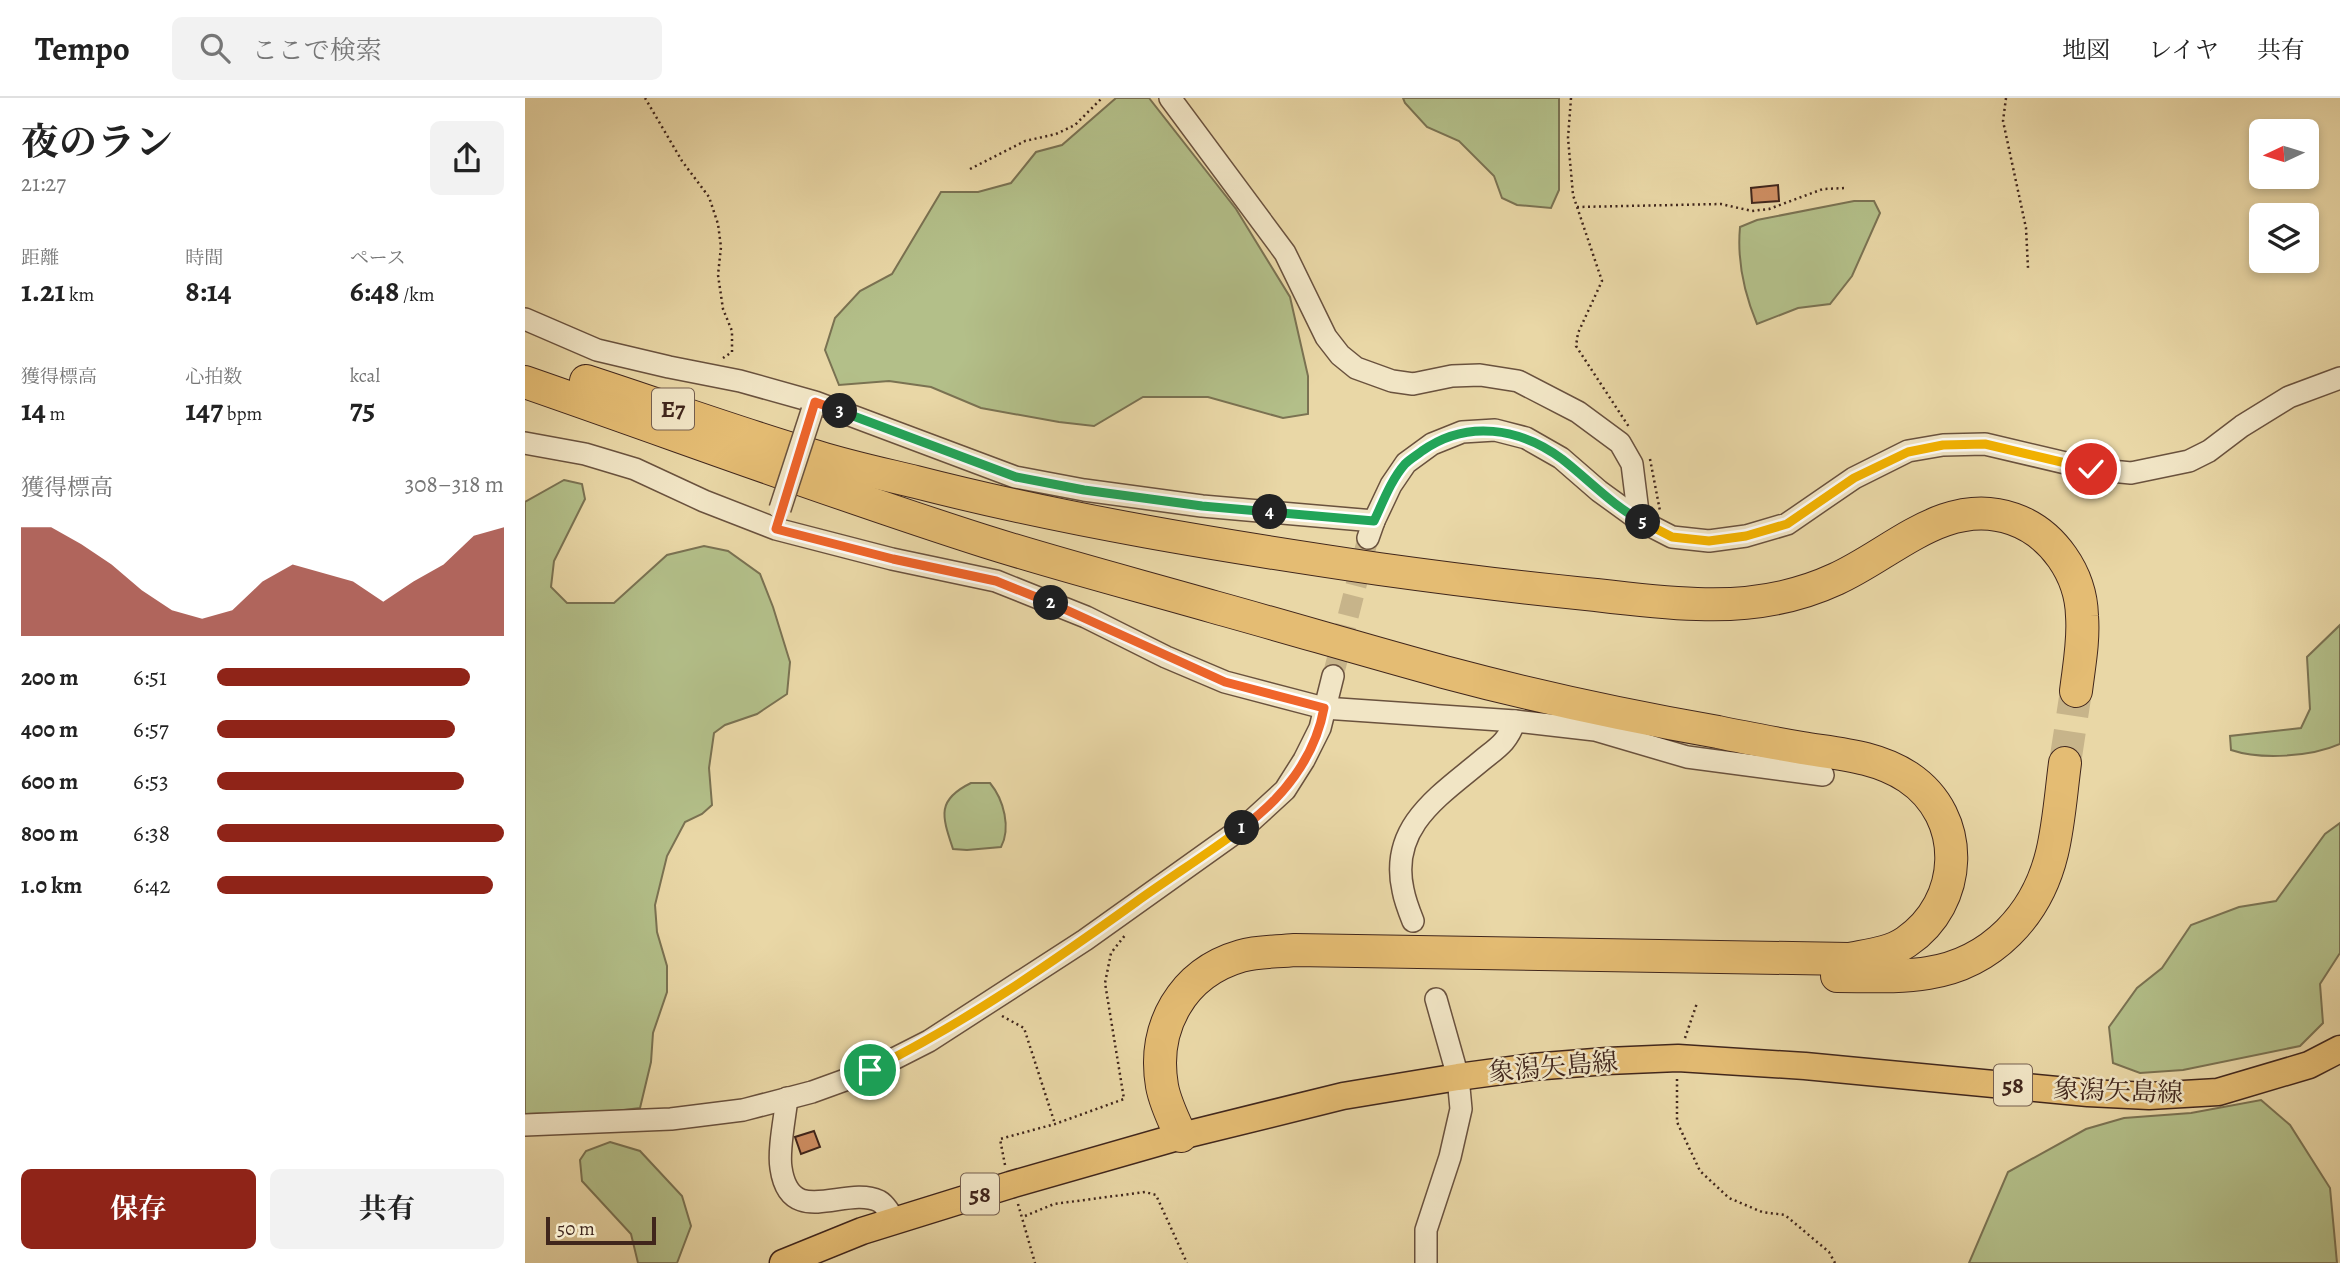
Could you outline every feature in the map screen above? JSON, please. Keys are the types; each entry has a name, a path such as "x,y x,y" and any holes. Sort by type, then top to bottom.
{"highway":[{"name":"E7","path":"525,360 815,470"},
{"name":"E7","path":"525,382 815,470"},
{"path":"815,470 983,499 1152,534 1489,584 1695,604 1754,602 1803,592 1856,570 1915,533 1938,522 1963,515 1987,514 2012,518 2034,530 2054,546 2067,564 2077,587 2083,612 2076,691"},
{"path":"815,470 985,542 1442,671 1627,715 1853,755 1887,765 1929,795 1942,814 1950,839 1952,865 1947,890 1937,913 1923,929 1902,945 1879,953 1849,958 1295,950 1241,956 1196,980 1180,996 1168,1017 1161,1040 1159,1063 1162,1089 1181,1136"},
{"path":"1181,1136 1178,1061 1182,1037 1190,1016 1204,998 1223,983 1243,974 1268,969 1294,969 1886,976 1928,973 1957,966 1984,954 2006,937 2027,914 2042,884 2052,854 2065,763"}],"main road":[{"name":"象潟矢島線","path":"783,1263 862,1231 1181,1136 1343,1096 1458,1077 1557,1065 1678,1058 1805,1066 2088,1093 2149,1096 2218,1092 2309,1065 2340,1049"}],"street":[{"path":"1170,98 1285,253 1326,337 1340,355 1356,368 1392,381 1413,384 1452,376 1480,375 1518,381 1578,412 1620,443 1632,464 1639,520"},
{"path":"525,319 597,350 740,381 1016,477 1084,490 1371,529 1391,485 1406,463 1432,444 1462,432 1495,430 1526,438 1561,458 1599,491 1639,520 1662,532 1672,537 1709,541 1746,536 1787,524 1854,478 1908,452 1943,445 1985,444 2091,469 2131,473 2189,461 2209,451 2242,426 2289,397 2340,378"},
{"path":"778,519 814,407"},
{"path":"525,443 586,454 635,470 704,501 778,519 893,559 996,581 1086,617 1166,657 1225,682 1324,708 1515,721 1595,730 1687,757 1823,775"},
{"path":"525,1125 683,1118 743,1110 812,1092 870,1070 929,1041 1085,940 1249,823 1285,790 1304,761 1320,728 1333,676"},
{"path":"1413,921 1402,889 1401,859 1409,829 1429,803 1509,739 1515,721"},
{"path":"1426,1263 1426,1230 1450,1157 1461,1109 1458,1077 1436,999"},
{"path":"787,1098 781,1168 789,1192 799,1200 824,1202 867,1198 882,1202 895,1222"}],"path":[{"path":"645,98 682,161 709,197 718,224 721,247 718,275 723,309 732,331 732,352 716,364 689,372"},
{"path":"970,169 1025,141 1056,134 1075,125 1102,98"},
{"path":"1571,98 1568,138 1573,195 1602,281 1578,333 1576,346 1631,429"},
{"path":"2006,98 2003,121 2026,228 2028,268"},
{"path":"1577,207 1721,204 1752,211 1769,209 1823,189 1845,188"},
{"path":"1645,451 1654,474 1662,532"},
{"path":"1035,1263 1023,1217 1010,1185 1000,1139 1055,1124 1124,1099 1105,983 1111,953 1133,926"},
{"path":"1696,1003 1678,1058 1677,1122 1700,1171 1729,1198 1762,1212 1785,1215 1829,1252 1835,1263"},
{"path":"983,1006 1024,1028 1055,1124"},
{"path":"1023,1217 1054,1204 1145,1192 1156,1195 1187,1263"}],"green space":[{"path":"1116,98 1149,98 1236,209 1290,297 1308,376 1308,414 1283,418 1208,397 1143,397 1094,426 981,408 931,387 889,381 839,385 825,350 835,318 860,291 892,274 941,192 978,192 1011,183 1036,152 1062,145"},
{"path":"1403,98 1559,98 1559,190 1551,208 1517,205 1502,198 1494,176 1459,141 1427,127"},
{"path":"1854,201 1874,201 1880,213 1852,276 1830,304 1798,308 1757,324 1743,276 1740,227 1757,220"},
{"path":"564,480 582,484 585,499 554,561 551,587 567,603 614,603 667,555 704,546 728,551 760,574 790,662 787,694 757,714 725,725 714,733 709,768 712,805 702,814 685,822 667,856 655,905 657,932 667,966 667,992 653,1033 651,1062 640,1108 525,1114 525,502"},
{"path":"2340,625 2340,744 2315,752 2286,756 2257,755 2231,750 2230,736 2301,728 2310,709 2307,657"},
{"path":"971,783 990,783 999,798 1006,823 1001,847 953,849 946,827 945,810 952,796"},
{"path":"2340,823 2340,953 2320,984 2323,1023 2300,1046 2183,1070 2140,1073 2113,1063 2109,1027 2137,988 2162,968 2191,925 2239,907 2276,901 2325,834"},
{"path":"2261,1100 2290,1125 2330,1188 2337,1263 1969,1263 2008,1172 2086,1129 2124,1118 2191,1113"},
{"path":"610,1142 640,1151 682,1196 691,1226 677,1263 638,1263 631,1234 582,1181 580,1160 586,1151"}],"building":[{"path":"1778,185 1779,201 1752,203 1751,188"},
{"path":"814,1131 820,1147 801,1154 795,1137"}],"tunnel":[{"path":"1333,676 1368,538"},
{"path":"2065,763 2076,691"}],"route":[{"path":"870,1070 929,1041 992,1001 1085,940 1249,823 1285,790 1304,761 1320,728 1324,708 1225,682 1166,657 1086,617 996,581 893,559 776,529 815,402 1016,477 1084,490 1202,506 1374,521 1391,485 1406,463 1432,444 1462,432 1495,430 1526,438 1561,458 1599,491 1639,520 1672,537 1709,541 1746,536 1787,524 1854,478 1908,452 1943,445 1985,444 2091,469"}]}
